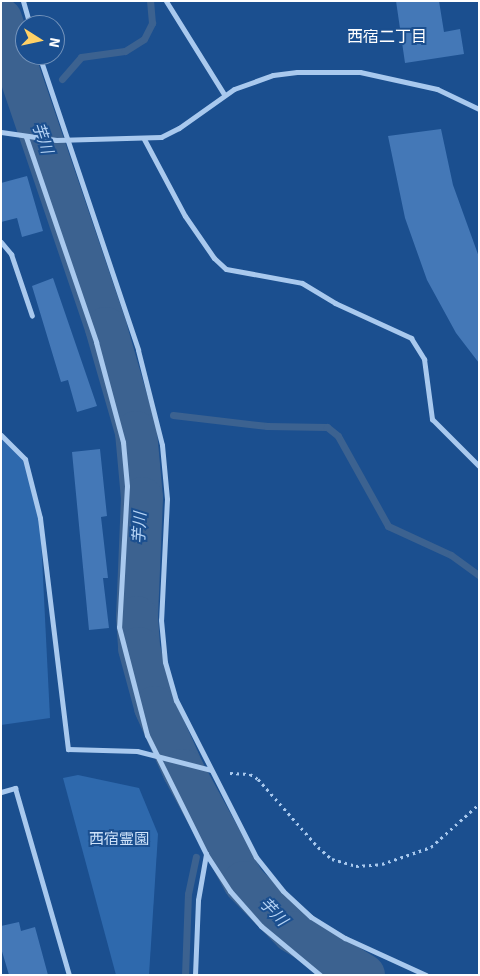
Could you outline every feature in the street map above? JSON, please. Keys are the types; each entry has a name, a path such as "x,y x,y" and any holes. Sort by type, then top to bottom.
{"street":[{"path":"23,1 27,15"},
{"path":"166,1 224,94"},
{"path":"43,65 138,350 158,424 167,499 161,620 165,662 176,700 256,857 292,901 345,938 426,975"},
{"path":"1,132 56,140 144,139 172,132 224,94 273,75 353,71 437,89 479,109"},
{"path":"28,137 96,342 123,442 127,493 119,627 138,706 155,755 206,854 254,920 320,975"},
{"path":"144,139 185,216 214,258 226,269 302,283 335,303 411,338 424,359 432,420 479,466"},
{"path":"1,242 11,254 32,316"},
{"path":"1,435 25,459 40,518 68,748 137,751 211,770"},
{"path":"1,792 15,788 68,975"},
{"path":"195,975 198,900 206,854"}],"path":[{"path":"211,770 253,776 318,847 332,858 356,866 382,864 431,847 479,804"}],"green space":[{"path":"1,435 25,459 40,518 50,718 1,725"},
{"name":"西宿霊園","path":"78,775 139,788 158,834 149,975 116,975 63,778"}],"building":[{"path":"396,1 439,1 444,32 460,29 464,54 405,63"},
{"path":"441,129 453,185 479,257 479,363 456,333 427,280 405,218 388,136"},
{"path":"27,176 43,231 22,237 17,218 1,222 1,183"},
{"path":"53,278 97,406 77,412 68,380 61,382 32,286"},
{"path":"100,449 107,516 101,517 108,578 103,578 109,628 89,630 72,452"},
{"path":"19,922 21,931 35,927 48,975 9,975 1,948 1,926"}],"waterway":[{"path":"62,79 81,57 125,51 144,39 152,23 150,1"},
{"name":"芋川","path":"1,19 106,328 136,432 142,498 137,617 139,648 155,707 183,770 244,882 293,932 364,975"},
{"path":"38,119 41,112"},
{"path":"131,411 142,412"},
{"path":"173,415 267,426 327,427 338,436 388,526 451,555 479,575"},
{"path":"185,975 188,894 196,857"}],"district":[{"name":"西宿二丁目","path":"387,37"}]}
